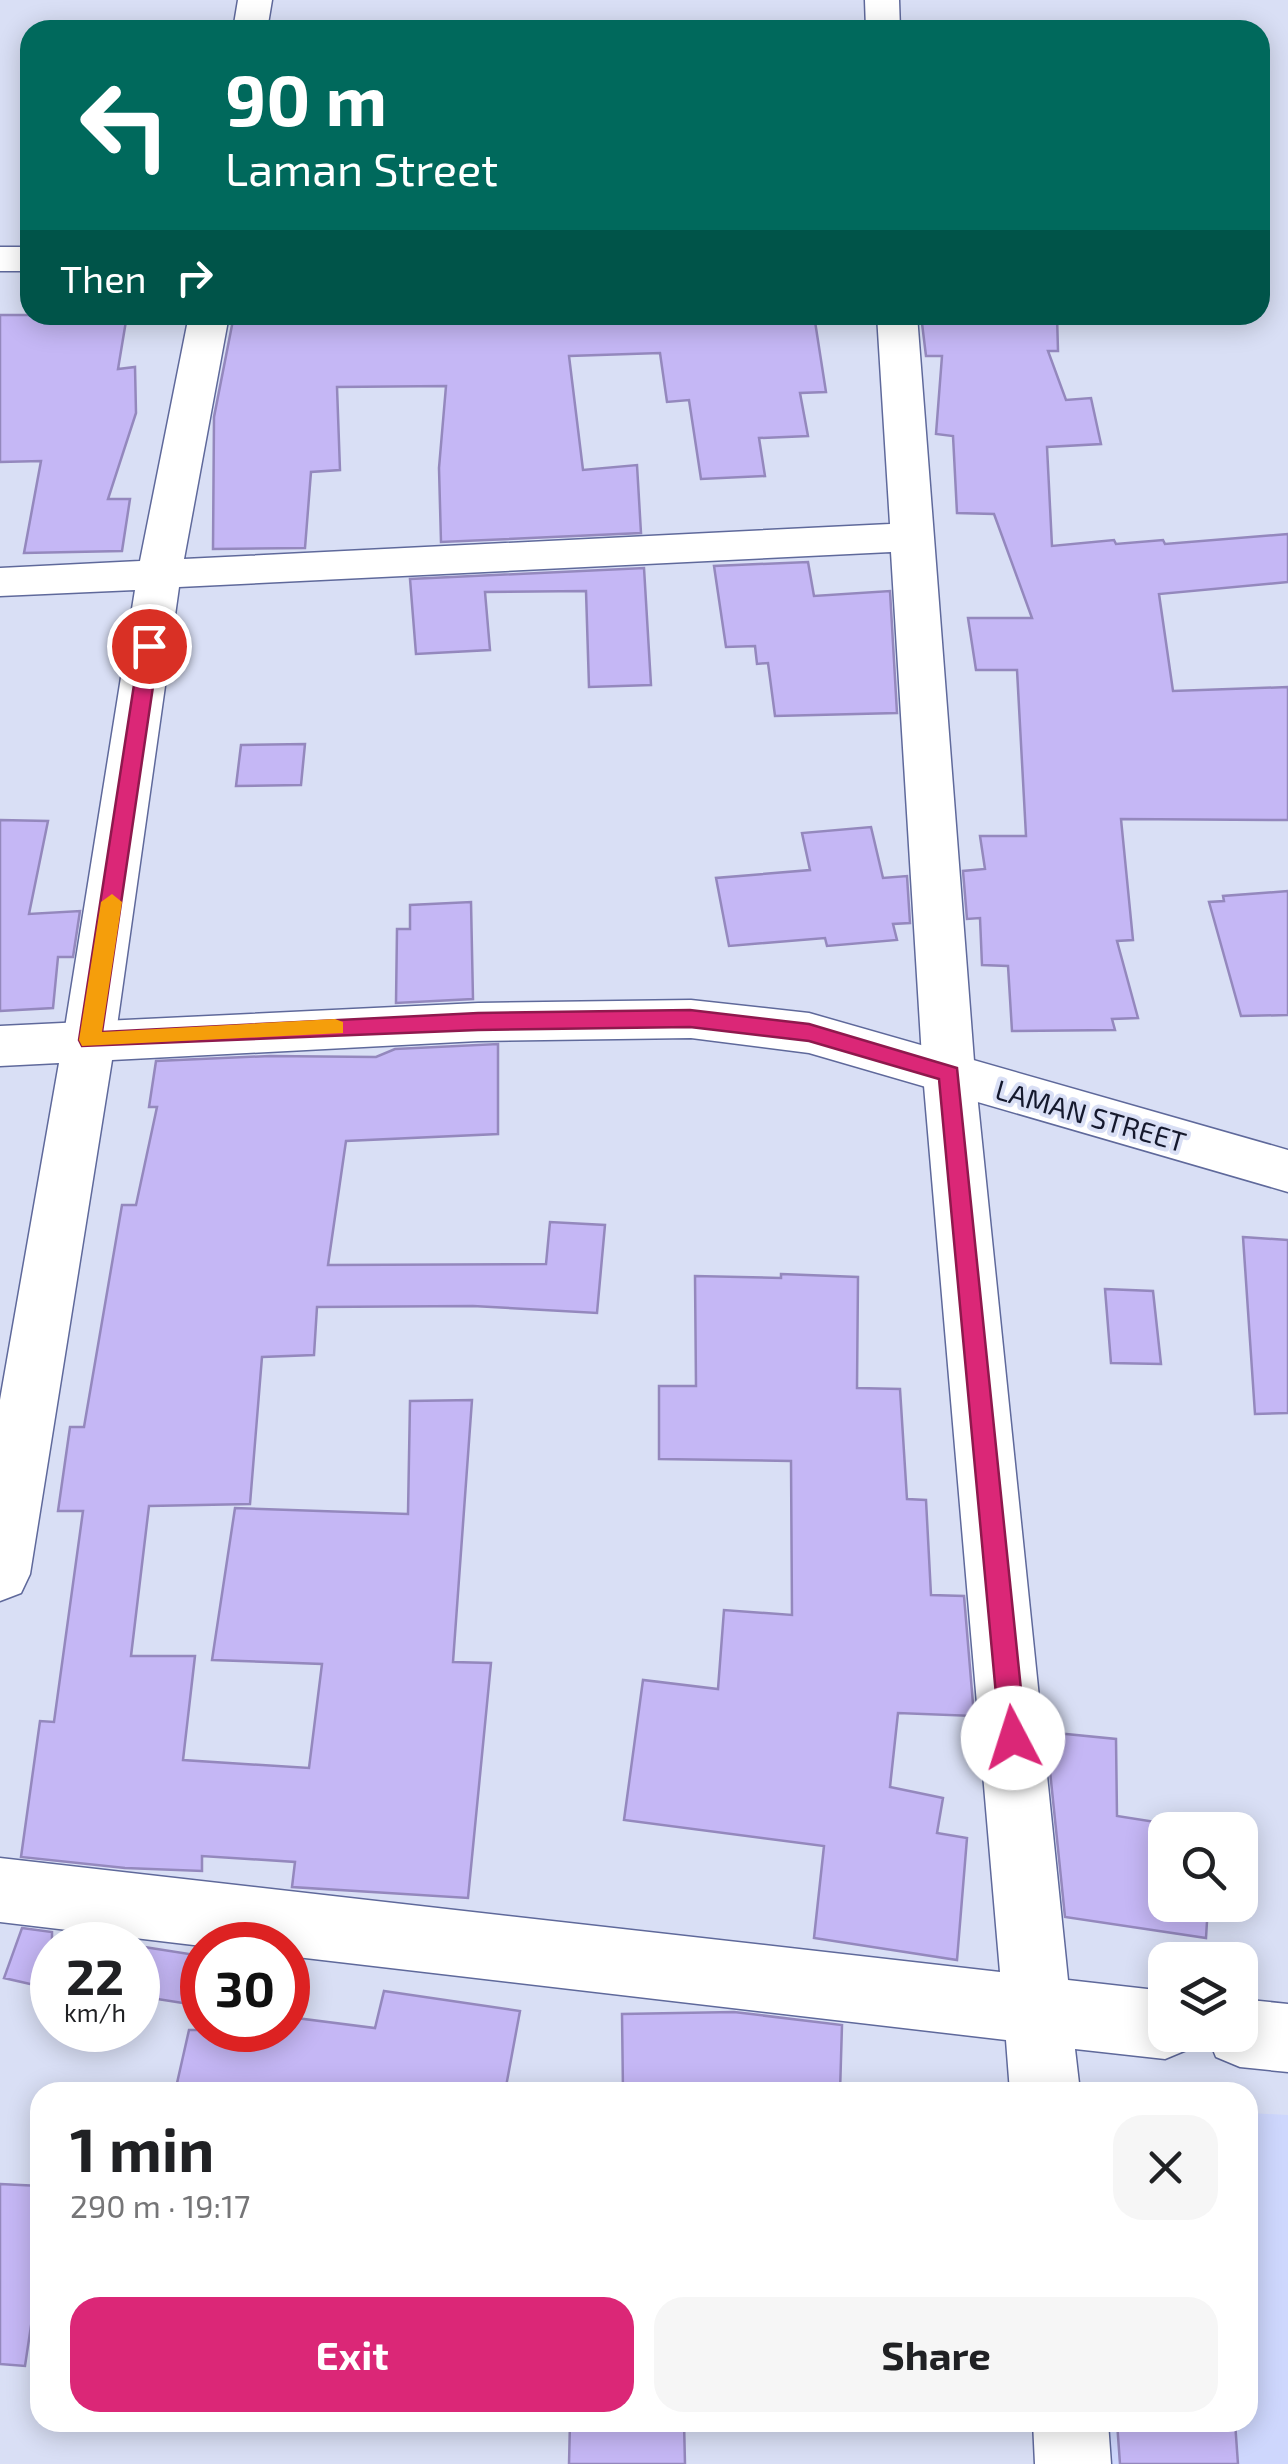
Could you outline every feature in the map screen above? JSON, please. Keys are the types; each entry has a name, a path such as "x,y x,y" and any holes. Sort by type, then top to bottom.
{"street":[{"path":"0,1574 90,1040 159,576 206,325"},
{"path":"898,325 949,1074 1044,2082"},
{"path":"0,582 911,537"},
{"name":"LAMAN STREET","path":"0,1046 478,1022 690,1018 809,1032 1288,1172"},
{"path":"0,1890 1148,2023"},
{"path":"1258,2035 1288,2038"},
{"path":"1070,2432 1072,2464"}],"shaded area":[{"path":"1258,2114 1288,2115 1288,2464 1105,2464 1104,2432 1258,2432"}],"building":[{"path":"0,315 20,315 20,325 125,325 118,369 135,367 136,413 108,499 130,499 122,551 24,553 41,461 0,462"},
{"path":"232,325 816,325 826,392 800,393 808,436 759,438 765,476 701,479 689,400 667,402 660,353 569,356 583,470 637,465 641,533 441,542 439,468 446,386 337,387 340,470 311,472 305,548 213,549 214,417"},
{"path":"922,325 1057,325 1058,351 1048,351 1066,400 1091,398 1101,444 1047,447 1052,546 1114,540 1116,544 1163,540 1165,544 1288,534 1288,582 1159,594 1173,691 1288,687 1288,820 1121,819 1133,940 1117,941 1138,1018 1112,1019 1115,1030 1012,1031 1008,966 982,965 980,918 967,919 963,871 985,869 980,836 1026,836 1017,670 976,670 968,618 1032,618 994,514 957,513 953,436 936,434 942,356 926,356"},
{"path":"808,562 814,596 890,591 897,713 775,716 768,663 757,664 755,646 726,647 714,566"},
{"path":"644,568 651,685 589,687 586,591 485,592 490,650 416,654 410,579"},
{"path":"305,744 301,785 236,786 241,745"},
{"path":"0,820 48,821 29,914 80,911 73,957 58,957 53,1008 0,1011"},
{"path":"871,827 883,878 907,876 910,923 893,924 897,940 827,946 825,938 729,946 716,878 810,870 802,833"},
{"path":"1288,891 1288,1015 1241,1016 1209,902 1224,901 1223,896"},
{"path":"471,902 473,999 396,1003 397,929 410,929 410,905"},
{"path":"498,1044 498,1134 346,1141 328,1265 546,1264 550,1222 605,1225 597,1313 473,1306 317,1307 314,1355 262,1357 250,1504 149,1506 131,1656 195,1656 183,1760 309,1768 322,1664 212,1660 235,1508 408,1514 410,1401 472,1400 453,1662 491,1663 468,1898 292,1887 295,1862 202,1856 202,1871 21,1857 40,1721 54,1722 83,1511 58,1511 70,1427 84,1427 122,1205 136,1205 157,1107 149,1107 156,1061 376,1057 395,1049"},
{"path":"1243,1237 1288,1240 1288,1413 1255,1414"},
{"path":"781,1274 858,1277 857,1388 900,1389 907,1499 926,1500 931,1595 964,1596 974,1716 898,1713 890,1787 943,1798 937,1833 967,1838 957,1960 814,1938 824,1846 624,1820 643,1680 718,1689 724,1610 792,1615 791,1461 659,1459 659,1386 696,1386 695,1276 781,1278"},
{"path":"1105,1289 1153,1291 1161,1364 1111,1363"},
{"path":"1046,1732 1116,1739 1117,1816 1148,1821 1148,1922 1207,1922 1206,1938 1065,1917"},
{"path":"22,1928 30,1929 30,1984 4,1978"},
{"path":"160,1949 180,1953 180,2003 160,1999"},
{"path":"384,1991 520,2011 507,2082 177,2082 184,2052 310,2052 310,2020 375,2028"},
{"path":"734,2012 842,2025 840,2082 623,2082 622,2014"},
{"path":"0,2184 30,2186 30,2333 25,2366 0,2364"},
{"path":"570,2432 684,2432 685,2464 569,2464"},
{"path":"1118,2432 1236,2432 1238,2464 1120,2464"}],"slow traffic":[{"path":"112,902 90,1040 335,1027"}],"route":[{"path":"149,646 90,1040 337,1027 690,1018 809,1032 949,1074 1013,1738"}]}
